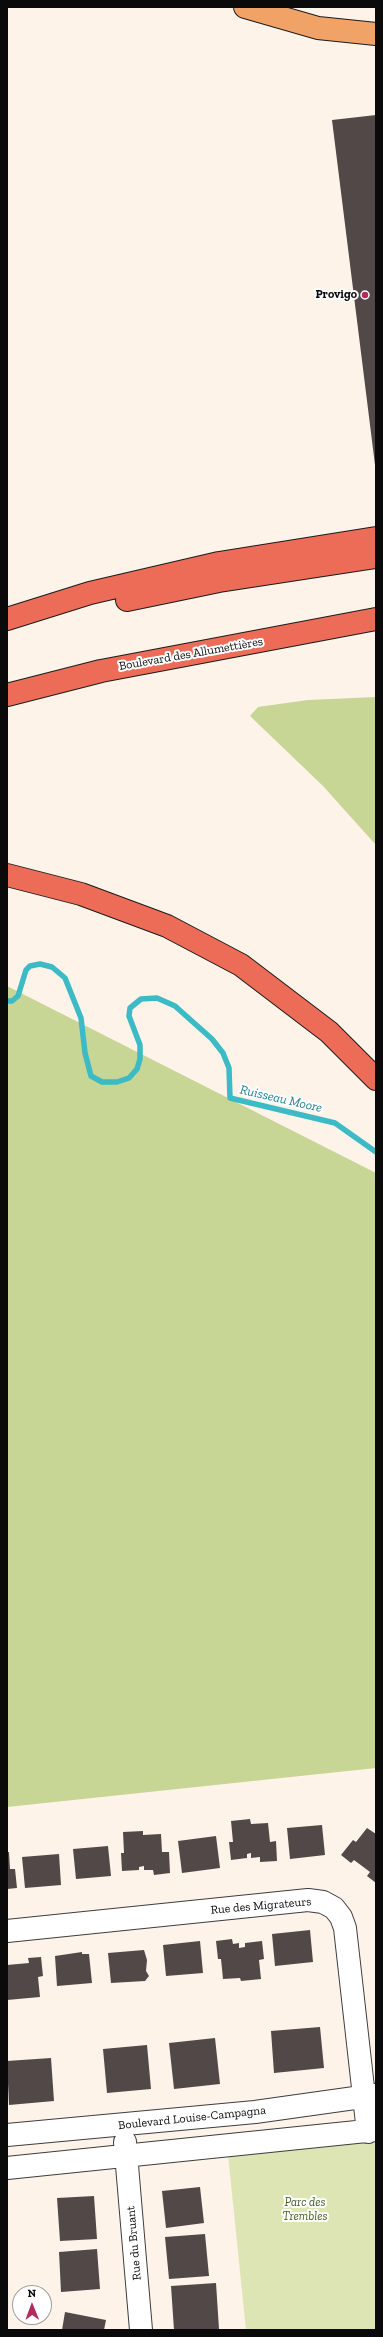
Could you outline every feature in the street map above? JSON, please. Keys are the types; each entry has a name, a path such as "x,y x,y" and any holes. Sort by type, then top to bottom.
{"highway":[{"path":"7,619 90,593 220,563 376,538"},
{"path":"7,630 77,611 219,581 376,557"},
{"name":"Boulevard des Allumettières","path":"7,695 101,671 376,619"},
{"path":"7,875 81,894 167,926 241,965 329,1032 376,1079"}],"main road":[{"path":"245,7 318,28 376,34"}],"street":[{"name":"Rue des Migrateurs","path":"7,1931 308,1900 323,1902 334,1908 341,1917 345,1928 370,2096 372,2131"},
{"name":"Boulevard Louise-Campagna","path":"7,2135 255,2112 370,2096"},
{"name":"Rue du Bruant","path":"123,2125 141,2330"},
{"path":"7,2168 372,2131"}],"green space":[{"path":"376,697 376,845 323,786 250,716 258,707 308,700"},
{"path":"7,986 376,1173 376,1768 7,1807"},
{"name":"Parc des Trembles","path":"376,2130 376,2330 246,2330 227,2145"}],"building":[{"name":"Provigo","path":"376,115 376,465 375,465 332,120"},
{"path":"250,1819 251,1824 268,1823 270,1842 276,1841 277,1861 260,1862 260,1857 251,1858 251,1853 247,1854 247,1858 231,1860 229,1842 233,1842 231,1821"},
{"path":"322,1825 325,1855 290,1859 287,1828"},
{"path":"367,1828 376,1834 376,1883 367,1876 370,1872 354,1860 351,1863 341,1855 353,1840 356,1842"},
{"path":"143,1831 143,1835 161,1834 162,1852 169,1852 170,1873 154,1875 153,1870 144,1870 144,1866 139,1867 139,1870 122,1871 121,1853 124,1853 123,1832"},
{"path":"216,1836 220,1868 182,1873 178,1841"},
{"path":"108,1846 111,1876 76,1879 73,1849"},
{"path":"7,1852 9,1852 10,1869 15,1869 17,1888 7,1889"},
{"path":"59,1854 61,1885 25,1888 22,1857"},
{"path":"310,1930 313,1962 275,1966 272,1934"},
{"path":"232,1939 233,1944 239,1943 239,1948 245,1947 245,1943 262,1941 264,1959 259,1960 261,1979 241,1981 240,1978 223,1979 221,1959 218,1959 216,1941"},
{"path":"200,1941 203,1973 166,1976 163,1945"},
{"path":"144,1950 147,1960 146,1971 149,1976 145,1981 111,1983 108,1953"},
{"path":"82,1952 82,1954 89,1954 92,1983 57,1986 55,1956"},
{"path":"41,1957 43,1976 38,1977 40,1997 7,2000 7,1965 29,1963 28,1958"},
{"path":"320,2027 324,2068 274,2073 271,2031"},
{"path":"215,2038 220,2084 174,2089 169,2043"},
{"path":"147,2045 151,2089 107,2093 103,2049"},
{"path":"51,2058 54,2101 9,2105 7,2061"},
{"path":"200,2187 204,2223 166,2228 162,2191"},
{"path":"94,2196 97,2239 60,2241 57,2198"},
{"path":"205,2234 209,2276 169,2279 165,2237"},
{"path":"97,2249 100,2289 61,2292 59,2252"},
{"path":"216,2283 219,2329 174,2330 171,2286"},
{"path":"65,2312 106,2320 104,2330 62,2330"}],"waterway":[{"name":"Ruisseau Moore","path":"7,1001 12,1001 18,996 26,970 30,966 40,964 52,967 65,978 81,1018 85,1053 91,1076 102,1082 117,1082 129,1078 137,1069 140,1059 140,1045 129,1016 130,1008 141,999 157,998 175,1006 212,1039 223,1053 229,1068 230,1098 335,1123 376,1152"}],"place":[{"name":"Provigo","path":"365,295"}]}
